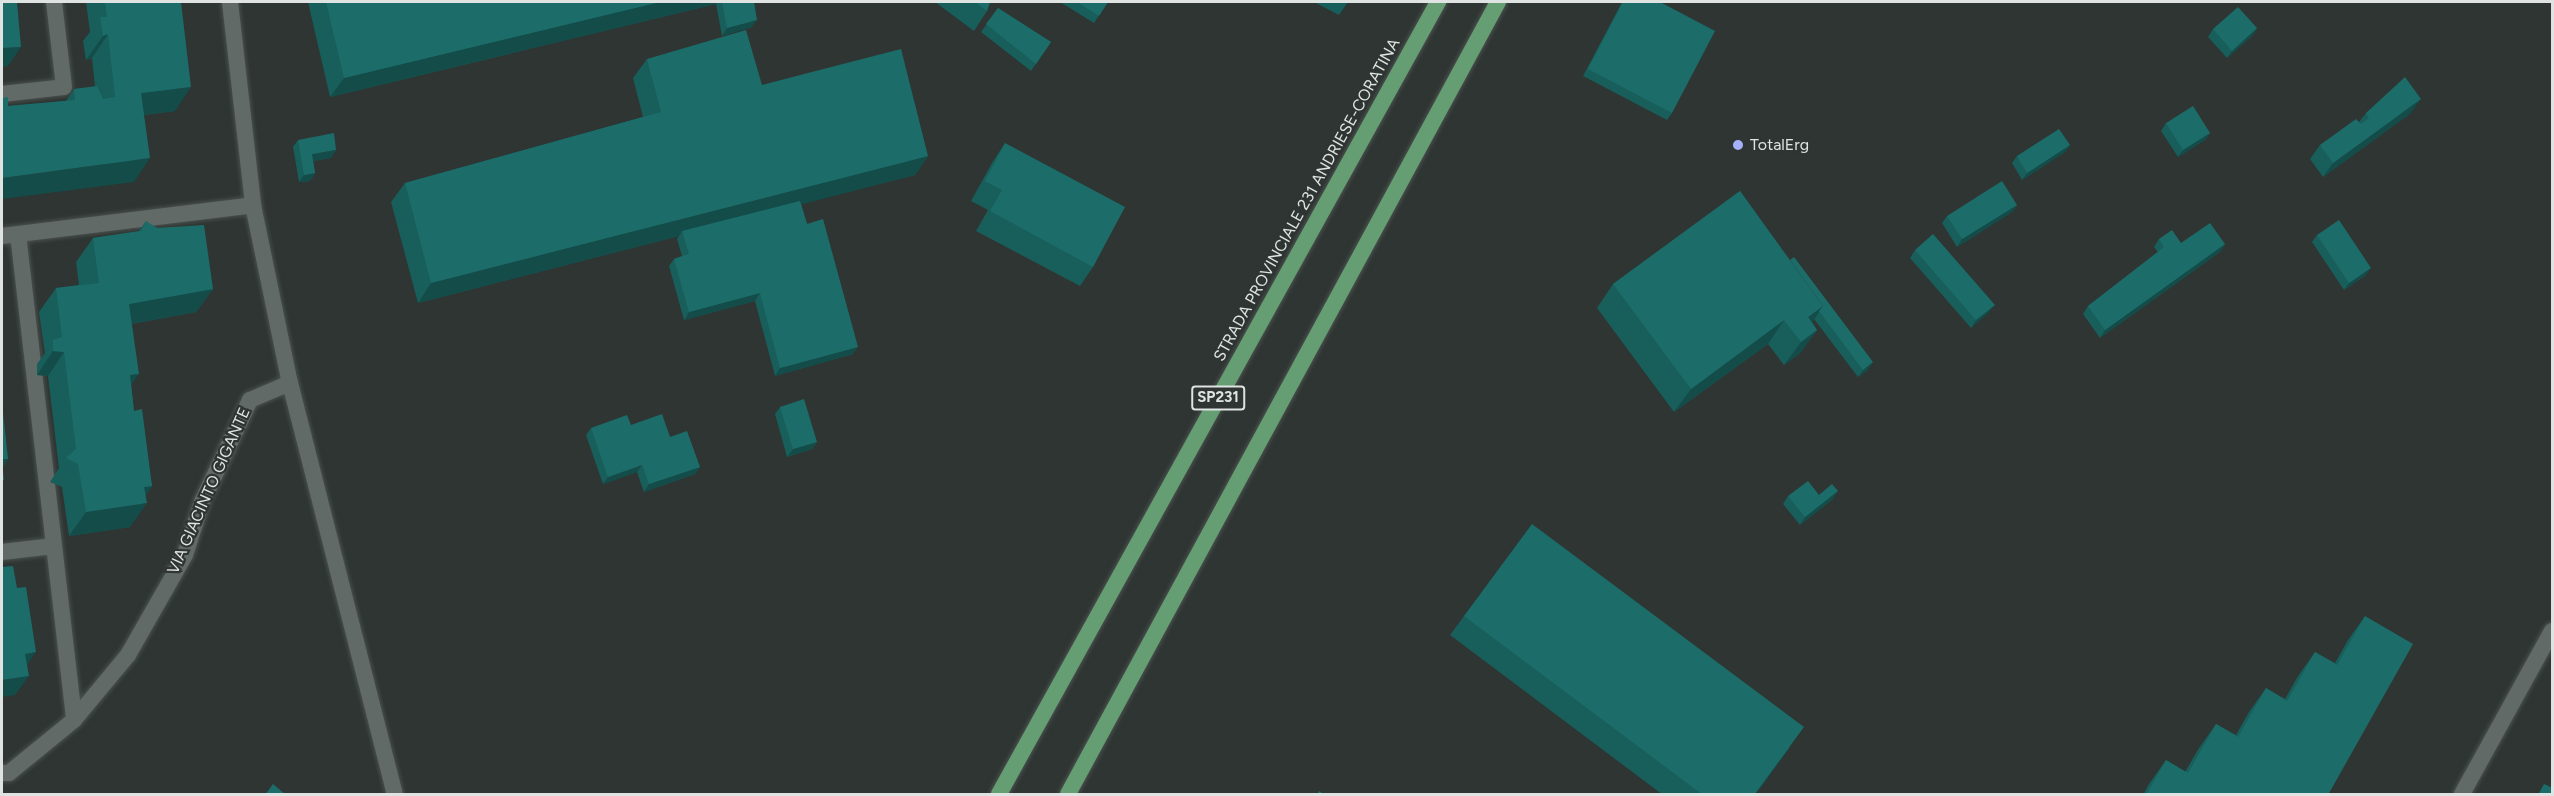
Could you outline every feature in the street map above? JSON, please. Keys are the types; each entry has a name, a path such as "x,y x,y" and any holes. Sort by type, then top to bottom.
{"highway":[{"name":"STRADA PROVINCIALE 231 ANDRIESE-CORATINA","path":"999,795 1438,2"},
{"path":"1068,795 1498,2"}],"street":[{"path":"2,94 64,87 54,2"},
{"path":"230,2 253,205 290,383 395,795"},
{"path":"74,720 54,546 10,235 253,205"},
{"name":"VIA GIACINTO GIGANTE","path":"2,773 9,773 74,720 128,655 185,555 202,502 250,400 290,383"},
{"path":"2,552 54,546"},
{"path":"2462,795 2553,632"}],"building":[{"path":"2,2 17,2 21,47 2,48"},
{"path":"105,2 181,2 191,87 141,93 150,158 2,178 2,98 8,97 8,106 75,100 74,89 97,86 103,99 115,97 108,34 103,36 100,17 107,17"},
{"path":"326,2 660,2 344,78"},
{"path":"722,2 754,2 757,20 727,28"},
{"path":"975,2 990,2 987,11"},
{"path":"1077,2 1108,2 1099,16"},
{"path":"1623,2 1660,2 1715,31 1672,113 1588,69"},
{"path":"2238,7 2257,28 2232,51 2213,29"},
{"path":"998,8 1051,42 1036,64 986,24"},
{"path":"746,30 762,85 901,49 928,156 431,283 405,183 661,112 647,59"},
{"path":"2405,77 2421,99 2333,163 2320,145 2356,119 2361,124 2369,118 2366,113"},
{"path":"2193,106 2210,133 2183,150 2166,123"},
{"path":"2059,129 2070,145 2027,173 2017,156"},
{"path":"334,133 336,150 312,154 315,173 304,175 298,140"},
{"path":"1005,143 1125,207 1093,267 990,211 1002,190 985,181"},
{"path":"2002,181 2017,205 1962,239 1947,216"},
{"path":"1740,191 1823,306 1808,317 1817,330 1801,342 1784,320 1691,389 1613,284"},
{"path":"800,201 807,224 823,219 858,347 780,368 760,293 689,312 674,259 689,254 682,231"},
{"path":"2339,220 2371,268 2349,283 2317,235"},
{"path":"146,221 157,228 204,225 213,289 129,304 139,374 130,375 134,411 142,409 152,486 144,487 147,503 86,512 78,464 66,458 76,449 64,352 53,351 53,340 62,337 56,288 99,283 93,238 141,231"},
{"path":"2210,223 2225,244 2105,330 2088,306 2164,247 2159,239 2172,230 2181,243"},
{"path":"1933,234 1995,305 1976,320 1915,250"},
{"path":"1794,257 1873,362 1863,370 1819,311 1823,306 1790,260"},
{"path":"804,399 817,442 793,449 780,407"},
{"path":"2,403 8,459 2,459"},
{"path":"662,414 670,437 687,431 700,467 649,484 642,465 608,477 591,428 627,415 631,425"},
{"path":"1808,481 1819,495 1832,484 1838,491 1805,517 1788,496"},
{"path":"1532,524 1804,727 1754,795 1703,795 1464,616"},
{"path":"13,566 17,588 26,587 36,652 25,654 29,676 2,680 2,567"},
{"path":"2365,616 2413,644 2328,795 2146,795 2166,760 2188,773 2216,724 2238,737 2266,688 2287,701 2315,652 2337,665"},
{"path":"273,784 286,795 265,795"},
{"path":"2544,784 2553,788 2553,795 2538,795"}],"place":[{"name":"TotalErg","path":"1738,145"}]}
